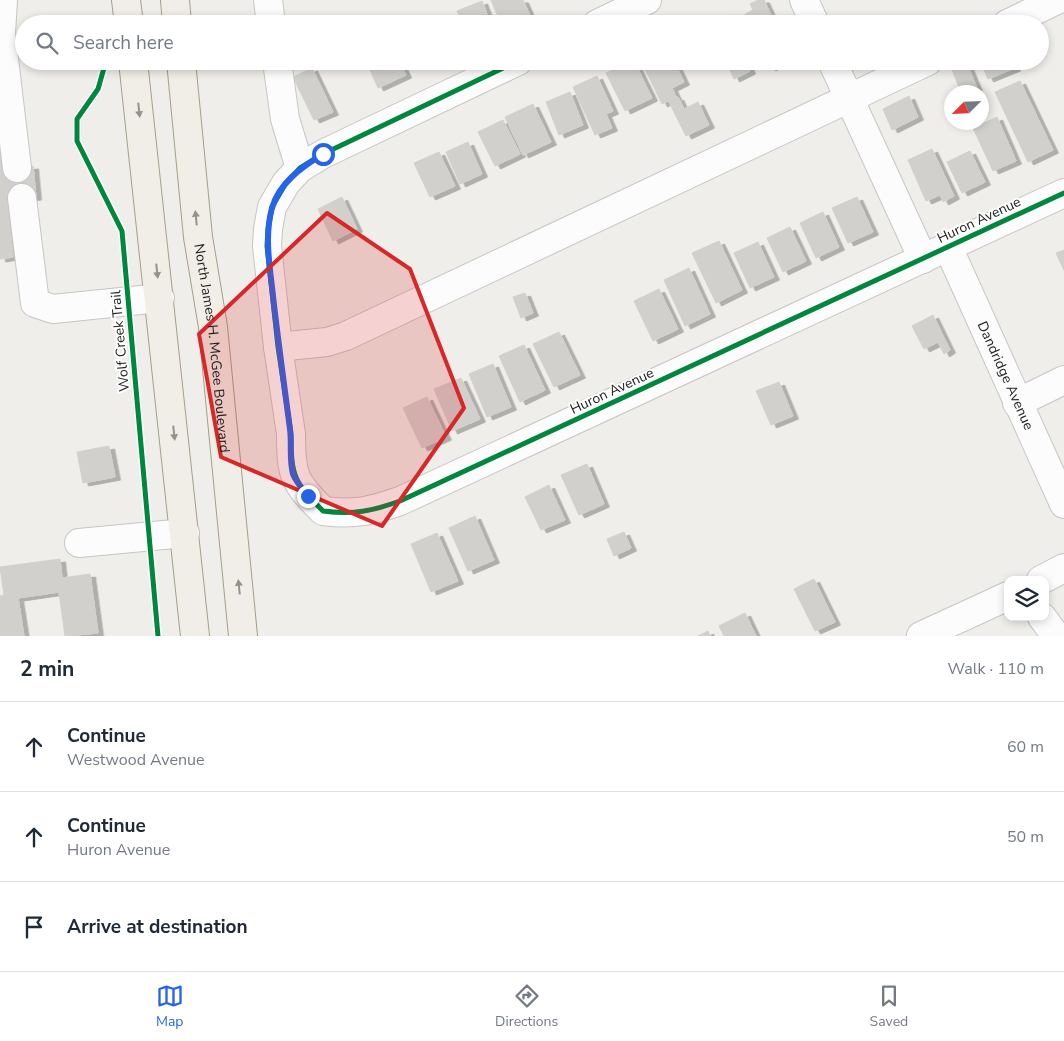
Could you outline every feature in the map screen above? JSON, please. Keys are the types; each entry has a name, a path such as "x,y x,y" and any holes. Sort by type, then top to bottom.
{"main road":[{"path":"126,0 128,15"},
{"path":"175,0 176,15"},
{"path":"134,70 195,636"},
{"name":"North James H. McGee Boulevard","path":"181,70 198,237 213,328 243,636"}],"street":[{"path":"3,0 2,58 17,168"},
{"path":"268,0 270,15"},
{"path":"616,15 647,0"},
{"path":"804,0 811,15"},
{"path":"1026,15 1057,0"},
{"path":"278,70 285,119 300,168"},
{"name":"Huron Avenue","path":"499,70 323,154 300,168 286,183 272,207 267,246 278,347 291,434 291,464 294,477 323,511 343,514 369,512 400,501 1064,193"},
{"path":"836,70 923,259"},
{"path":"278,347 327,342 346,336 910,70"},
{"path":"22,198 35,303 53,308 160,298"},
{"name":"Dandridge Avenue","path":"948,247 1064,504"},
{"path":"1017,402 1064,380"},
{"path":"79,543 185,533"},
{"path":"1049,576 1064,568"},
{"path":"921,636 1004,598"},
{"path":"1045,621 1056,636"}],"highlighted area":[{"path":"327,213 410,269 464,408 382,526 221,457 199,334"}],"building":[{"path":"491,0 523,0 530,15 497,15"},
{"path":"758,0 764,0 771,15 744,15 753,10 750,4"},
{"path":"482,1 487,15 459,15 457,11"},
{"path":"308,70 313,70 333,112 314,120 293,77"},
{"path":"370,70 404,70 406,75 378,88"},
{"path":"612,70 638,70 652,98 625,111 606,73"},
{"path":"645,70 678,70 684,82 672,88 676,97 662,104"},
{"path":"730,70 750,70 750,71 734,79"},
{"path":"952,70 970,70 976,85 958,85"},
{"path":"984,70 1010,70 988,79"},
{"path":"597,76 613,111 606,114 612,128 595,135 573,87"},
{"path":"1020,81 1053,150 1028,162 995,92"},
{"path":"570,92 583,125 559,135 546,102"},
{"path":"909,96 918,117 892,130 883,109"},
{"path":"678,97 684,109 698,102 709,125 686,136 669,102"},
{"path":"533,104 551,142 523,155 505,117"},
{"path":"997,117 1016,161 993,171 974,130 989,130 989,121"},
{"path":"503,120 520,154 495,166 478,132"},
{"path":"0,131 5,169 33,166 36,197 7,200 13,257 0,259"},
{"path":"468,142 482,174 460,184 446,152"},
{"path":"932,149 954,196 943,202 940,195 926,201 908,160"},
{"path":"970,151 985,182 962,193 947,162"},
{"path":"439,152 455,186 430,197 414,163"},
{"path":"342,197 357,229 333,241 318,209"},
{"path":"857,197 873,232 848,243 832,208"},
{"path":"823,212 839,247 816,258 800,223"},
{"path":"790,227 806,261 783,272 767,238"},
{"path":"719,241 742,290 716,303 692,253"},
{"path":"758,242 774,277 750,288 734,253"},
{"path":"1064,250 1064,270 1056,253"},
{"path":"689,268 710,314 685,326 664,280"},
{"path":"659,289 678,329 653,341 634,301"},
{"path":"525,293 533,313 521,318 513,297"},
{"path":"933,315 950,350 944,354 938,342 924,349 912,326"},
{"path":"559,332 580,375 554,387 533,344"},
{"path":"524,345 545,390 520,402 499,356"},
{"path":"493,364 511,407 487,417 469,374"},
{"path":"461,378 480,419 452,431 434,389"},
{"path":"779,382 793,416 771,425 756,391"},
{"path":"427,397 446,437 422,448 403,408"},
{"path":"109,446 115,477 83,483 77,452"},
{"path":"587,464 604,504 579,515 561,475"},
{"path":"549,485 565,520 541,530 525,497"},
{"path":"475,516 494,560 468,571 449,528"},
{"path":"624,532 631,548 614,556 607,539"},
{"path":"437,533 458,581 431,592 411,544"},
{"path":"60,559 62,578 90,574 98,633 65,636 59,592 18,598 24,636 0,636 0,596 4,595 0,567"},
{"path":"814,579 835,622 815,631 794,589"},
{"path":"745,613 756,636 724,636 719,626"},
{"path":"708,631 710,636 698,636"}],"cycle path":[{"name":"Wolf Creek Trail","path":"103,70 98,89 77,119 77,141 122,231 158,636"},
{"path":"499,70 323,154 300,168 286,183 272,207 267,246 278,347 291,434 293,469 300,485 323,511 344,513 363,511 400,501 1064,193"}],"route":[{"path":"308,496 294,477 291,464 291,434 278,347 267,246 272,207 286,183 300,168 323,154"}]}
